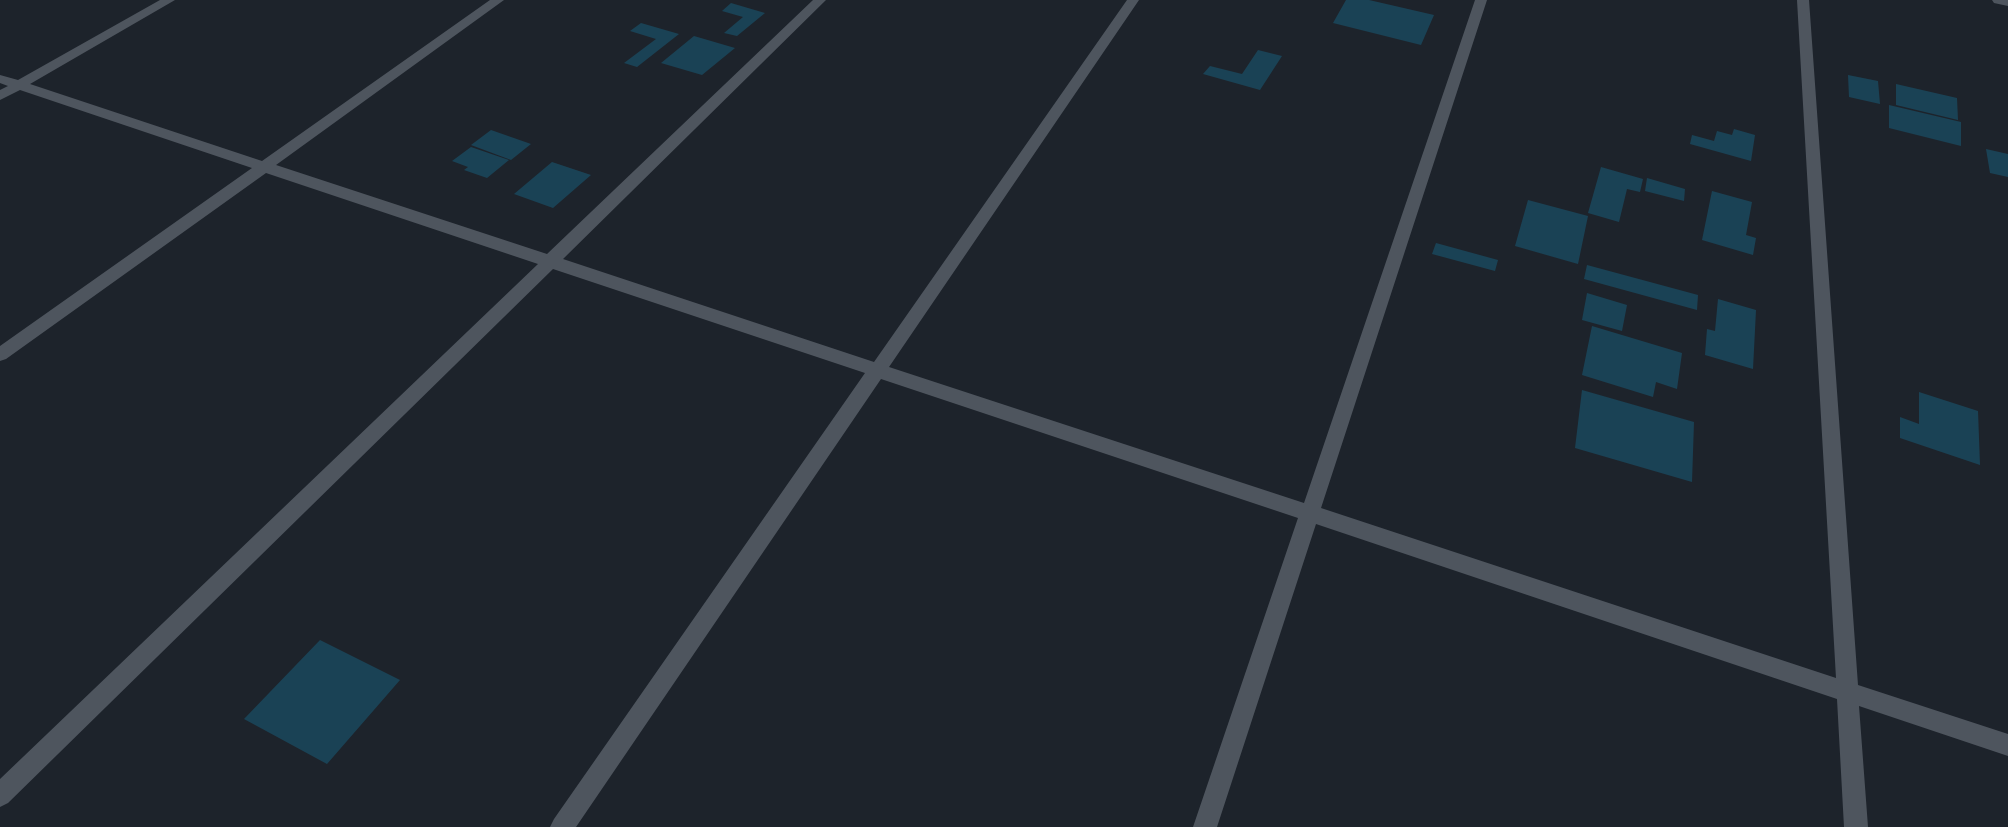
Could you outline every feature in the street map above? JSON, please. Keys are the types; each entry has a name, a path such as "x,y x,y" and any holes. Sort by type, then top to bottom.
{"street":[{"path":"0,96 169,0"},
{"path":"0,355 498,0"},
{"path":"0,795 820,0"},
{"path":"562,827 1133,0"},
{"path":"1205,827 1482,0"},
{"path":"1803,0 1856,827"},
{"path":"1998,0 2008,2"},
{"path":"0,79 1308,515 2008,745"}],"building":[{"path":"1346,0 1369,0 1434,15 1421,45 1333,23"},
{"path":"731,3 765,13 737,36 724,33 743,17 722,11"},
{"path":"641,23 679,34 637,67 624,63 656,39 630,31"},
{"path":"694,36 735,48 702,75 661,63"},
{"path":"1258,50 1282,56 1260,90 1203,74 1210,66 1242,74"},
{"path":"1848,75 1878,81 1880,104 1849,97"},
{"path":"1896,84 1957,98 1958,120 1896,105"},
{"path":"1889,105 1961,122 1961,146 1889,128"},
{"path":"1734,129 1755,135 1751,161 1690,144 1692,135 1714,141 1717,131 1732,135"},
{"path":"491,130 531,144 511,160 471,145"},
{"path":"471,147 509,160 487,178 464,170 468,167 452,161"},
{"path":"1986,149 2008,154 2008,177 1990,173"},
{"path":"552,162 591,175 553,208 514,194"},
{"path":"1601,167 1643,179 1640,192 1627,189 1619,222 1588,213"},
{"path":"1647,178 1685,189 1684,201 1645,191"},
{"path":"1712,191 1752,202 1746,235 1756,238 1753,255 1702,240"},
{"path":"1528,200 1588,216 1578,264 1515,246"},
{"path":"1436,243 1498,260 1495,271 1432,254"},
{"path":"1587,265 1698,295 1697,310 1584,279"},
{"path":"1587,293 1627,305 1622,331 1582,320"},
{"path":"1718,299 1756,310 1753,369 1705,355 1707,329 1715,331"},
{"path":"1592,326 1682,353 1677,389 1656,382 1653,397 1582,375"},
{"path":"1582,390 1694,422 1692,482 1575,448"},
{"path":"1919,392 1978,411 1980,465 1900,438 1900,417 1919,424"},
{"path":"320,640 400,680 327,764 244,719"}]}
